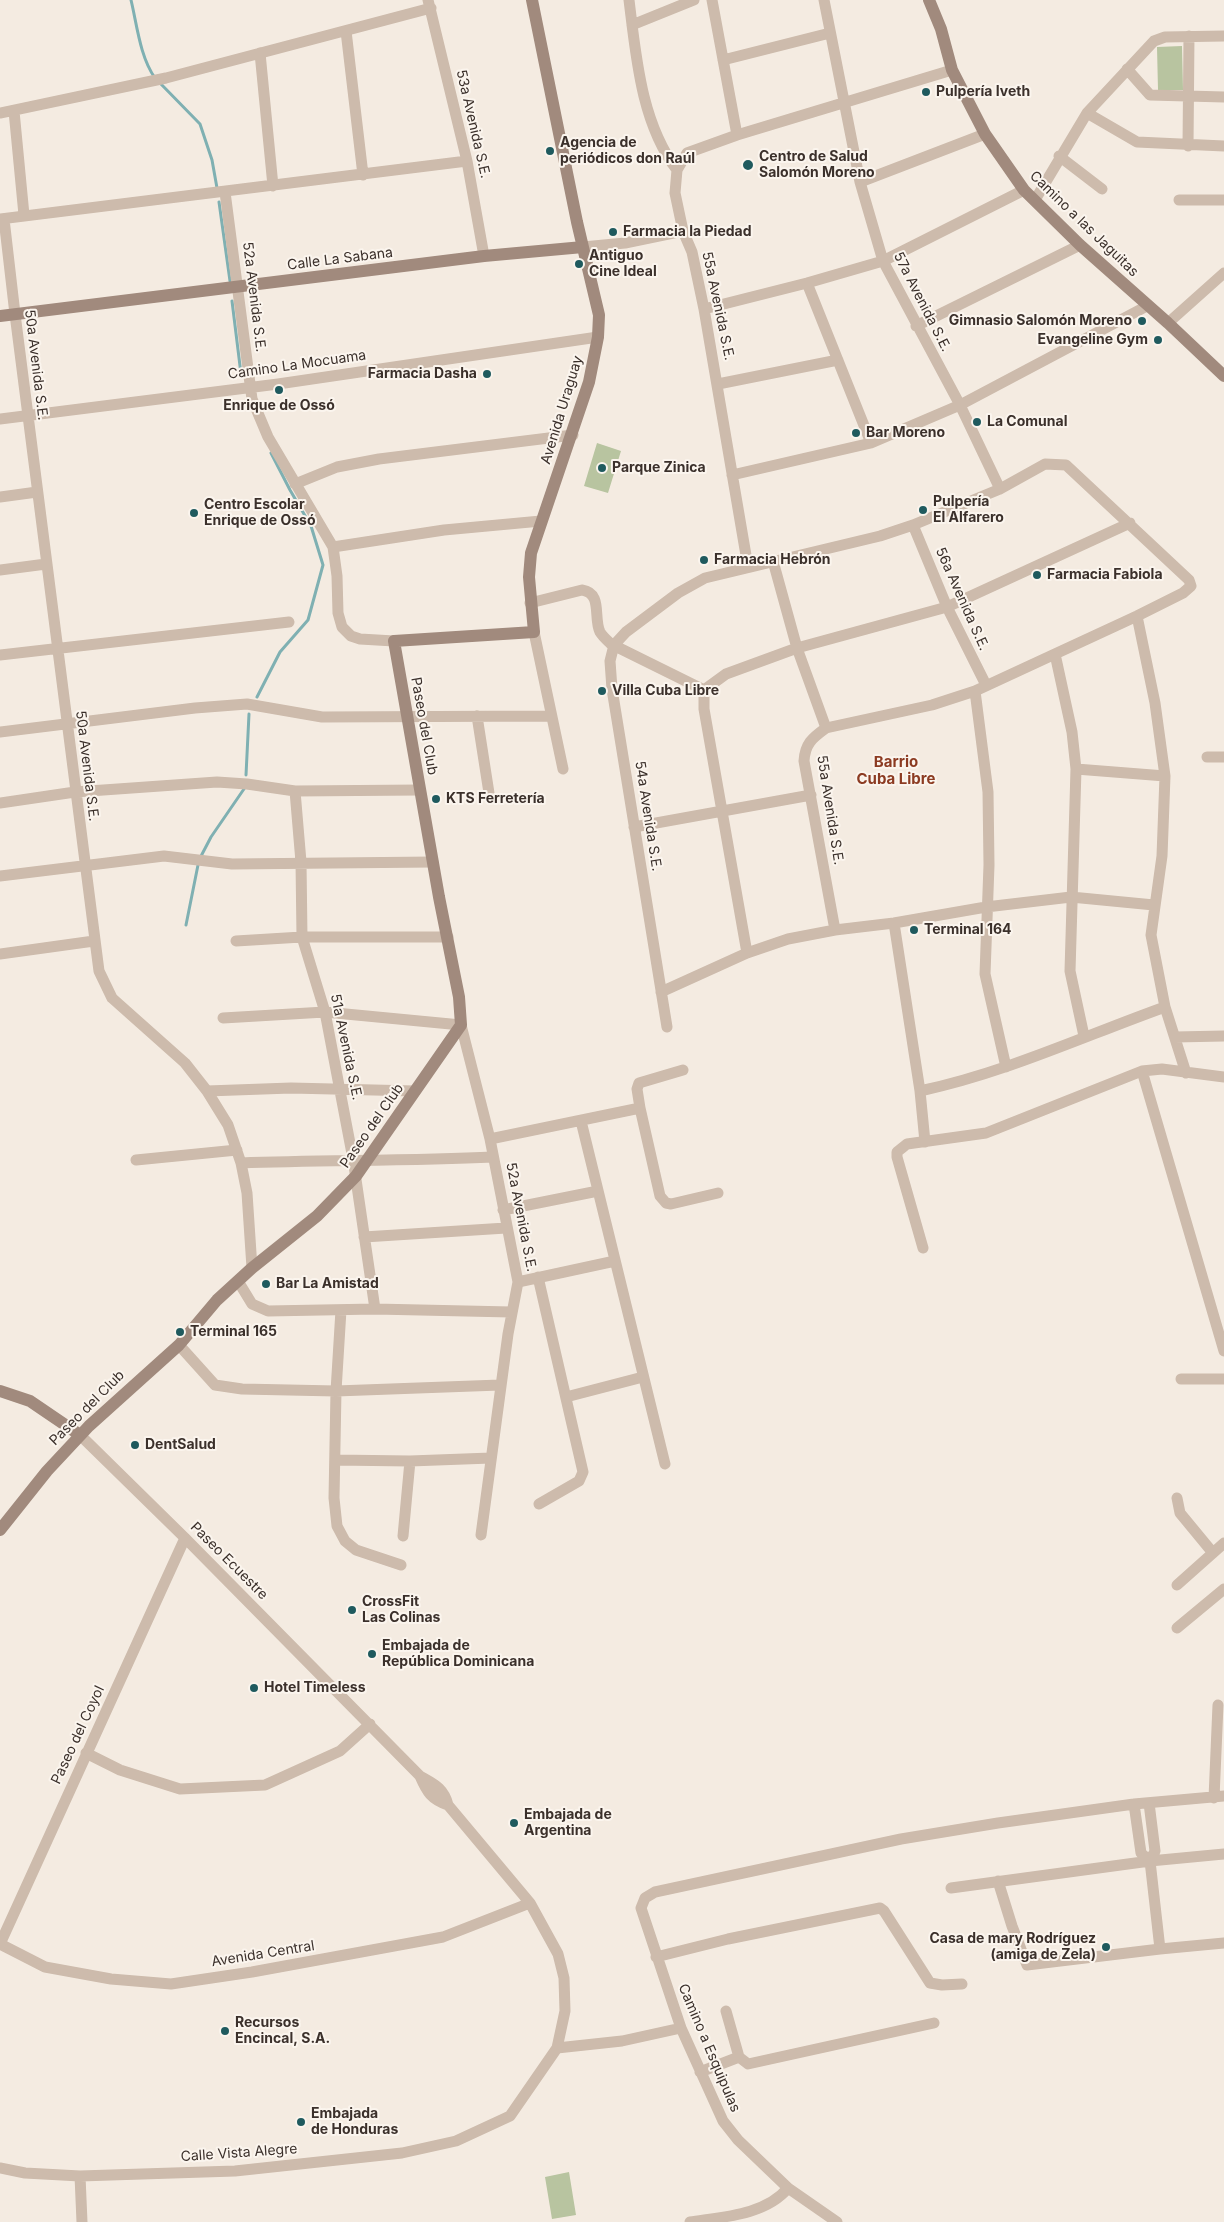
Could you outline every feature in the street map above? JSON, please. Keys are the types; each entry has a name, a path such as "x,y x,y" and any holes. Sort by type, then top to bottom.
{"street":[{"name":"Avenida Uraguay","path":"532,0 583,248 599,314 598,337 589,382 573,435 531,553 530,603 534,632 563,768"},
{"path":"629,0 642,91 667,156 677,170 687,153 737,135 952,70"},
{"path":"632,25 694,0"},
{"path":"712,0 737,135"},
{"name":"57a Avenida S.E.","path":"824,0 860,182 883,261 916,326 960,405 1000,489"},
{"name":"Camino a las Jaguitas","path":"930,0 941,29 952,70 985,134 1024,190 1080,245 1168,323 1224,376"},
{"path":"0,113 166,78 346,31 430,4"},
{"name":"53a Avenida S.E.","path":"430,4 467,161 484,256"},
{"path":"346,31 363,175"},
{"path":"723,60 830,33"},
{"path":"1036,200 1059,156 1087,113 1154,41 1165,36 1224,36"},
{"path":"1188,146 1189,36"},
{"path":"260,53 273,186"},
{"path":"1126,69 1150,95 1224,97"},
{"path":"14,111 24,215"},
{"path":"1087,113 1133,140 1188,146 1224,146"},
{"path":"860,182 985,134"},
{"path":"1059,156 1102,189"},
{"path":"2,219 467,161"},
{"name":"55a Avenida S.E.","path":"677,170 675,193 683,231 692,252 704,309 748,567"},
{"path":"704,309 807,283 883,261 1024,190"},
{"name":"52a Avenida S.E.","path":"225,192 252,399 268,437 333,547 337,576 338,613 342,627 351,636 360,639 394,641"},
{"path":"1180,200 1224,200"},
{"name":"50a Avenida S.E.","path":"2,219 84,867 99,971 112,998 185,1063 207,1090 228,1125 242,1163 247,1193 252,1268"},
{"name":"Calle La Sabana","path":"0,316 484,256 625,243 683,231"},
{"path":"916,326 1080,245"},
{"path":"1168,323 1224,273"},
{"path":"807,283 871,443"},
{"path":"732,476 871,443 960,405 1147,306"},
{"name":"Camino La Mocuama","path":"0,420 250,387 598,337"},
{"path":"718,384 838,360"},
{"path":"295,484 337,467 379,459 573,435"},
{"path":"614,645 626,632 678,594 706,578 913,525 1000,489 1046,464 1066,465 1190,580 1191,586 1182,593 1137,616 975,691 932,705 826,728 797,648 773,561"},
{"path":"0,497 37,492"},
{"path":"333,547 444,530 542,521"},
{"path":"704,690 726,674 797,648 947,607 1130,523"},
{"name":"56a Avenida S.E.","path":"913,525 947,607 986,686"},
{"path":"0,570 46,564"},
{"path":"530,603 582,590 589,591 594,596 600,632 614,645 704,690"},
{"path":"1137,616 1155,703 1165,776 1162,856 1151,935 1165,1007 1186,1073"},
{"path":"0,655 289,622"},
{"path":"394,641 534,632"},
{"name":"Paseo del Club","path":"0,1530 46,1471 108,1406 179,1345 217,1300 252,1268 317,1216 356,1176 461,1025 459,997 394,641"},
{"name":"54a Avenida S.E.","path":"614,645 610,661 612,689 667,1027"},
{"path":"1055,654 1072,732 1076,769 1070,971 1084,1036"},
{"path":"704,690 704,709 747,952"},
{"path":"975,691 988,792 989,865 985,974 1006,1067"},
{"path":"0,732 66,723 248,704 322,717 551,716"},
{"path":"477,716 489,793"},
{"name":"55a Avenida S.E.","path":"826,728 805,746 804,761 835,930"},
{"path":"1207,757 1224,757"},
{"path":"1076,769 1165,776"},
{"path":"0,803 75,792 217,782 295,791 420,790"},
{"name":"51a Avenida S.E.","path":"295,791 301,862 302,937 325,1012 356,1176 375,1309"},
{"path":"634,827 811,796"},
{"path":"0,876 164,856 232,864 433,862"},
{"path":"661,992 747,952 788,939 835,930 894,923 986,907 1071,897 1154,905"},
{"path":"894,923 920,1091 925,1142"},
{"path":"236,941 302,937 448,937"},
{"path":"0,954 94,941"},
{"path":"920,1091 960,1082 1006,1067 1165,1007"},
{"path":"223,1018 325,1012 461,1025"},
{"name":"52a Avenida S.E.","path":"461,1025 490,1139 518,1282 511,1312 500,1385 481,1535"},
{"path":"1175,1037 1224,1036"},
{"path":"923,1248 897,1157 897,1152 907,1144 986,1133 1142,1072 1162,1069 1224,1077"},
{"path":"683,1070 640,1083 637,1089 660,1196 666,1203 671,1204 718,1193"},
{"path":"1142,1072 1224,1351"},
{"path":"207,1090 291,1088 415,1091"},
{"path":"490,1139 640,1108"},
{"path":"581,1121 664,1464"},
{"path":"136,1160 237,1150"},
{"path":"242,1163 353,1159 399,1161 493,1156"},
{"path":"503,1210 598,1191"},
{"path":"364,1237 506,1228"},
{"path":"518,1282 615,1261"},
{"path":"538,1277 583,1472 579,1481 539,1504"},
{"path":"238,1281 252,1304 268,1311 375,1309 511,1312"},
{"path":"341,1310 336,1391 334,1498 337,1526 345,1540 356,1550 401,1565"},
{"path":"179,1345 214,1385 242,1389 336,1391 500,1385"},
{"path":"566,1397 644,1377"},
{"path":"1181,1379 1224,1379"},
{"name":"Paseo Ecuestre","path":"0,1392 30,1401 80,1435 185,1538 420,1776 440,1787 446,1794 448,1805 530,1903 547,1929 558,1954 564,1978 565,2011 557,2048"},
{"path":"336,1460 410,1461 491,1458"},
{"path":"403,1536 410,1461"},
{"path":"1177,1498 1180,1513 1213,1553"},
{"name":"Paseo del Coyol","path":"0,1944 185,1538"},
{"path":"1177,1585 1224,1543"},
{"path":"1177,1628 1224,1589"},
{"path":"1150,1861 1141,1853 1134,1804 1219,1797 1218,1705"},
{"path":"86,1753 120,1770 180,1789 265,1785 340,1751 370,1724"},
{"path":"1149,1803 1155,1851 1150,1861 1160,1949"},
{"name":"Camino a Esquipulas","path":"837,2222 788,2188 738,2140 723,2121 681,2028 656,1957 642,1908 645,1898 655,1892 901,1840 1134,1804"},
{"path":"951,1888 1150,1861 1224,1854"},
{"path":"998,1881 1012,1926 1028,1965 1160,1949 1224,1944"},
{"name":"Avenida Central","path":"0,1944 45,1967 112,1979 171,1984 252,1972 443,1937 530,1903"},
{"path":"656,1957 728,1939 880,1908 884,1911 930,1983 942,1986 962,1984"},
{"path":"726,2011 739,2057 742,2062 753,2064 934,2023"},
{"path":"557,2048 622,2040 681,2028"},
{"name":"Calle Vista Alegre","path":"0,2168 25,2173 80,2176 236,2171 402,2153 456,2141 510,2116 557,2048"},
{"path":"700,2072 739,2057"},
{"path":"80,2176 82,2222"},
{"path":"690,2222 756,2209 782,2196 788,2188"}],"green space":[{"path":"1182,46 1183,90 1158,90 1157,47"},
{"name":"Parque Zinica","path":"597,443 621,451 608,493 584,486"},
{"path":"569,2172 576,2215 552,2219 545,2177"}],"waterway":[{"path":"131,0 142,51 155,78"},
{"path":"159,82 200,124 212,160 217,188"},
{"path":"219,202 230,281"},
{"path":"232,301 241,374"},
{"path":"257,697 280,652 308,620 323,565 311,526 271,453"},
{"path":"246,775 249,714"},
{"path":"186,925 199,860 211,837 246,786"}],"place":[{"name":"Pulpería Iveth","path":"926,92"},
{"name":"Agencia de periódicos don Raúl","path":"550,151"},
{"name":"Centro de Salud Salomón Moreno","path":"748,165"},
{"name":"Farmacia la Piedad","path":"613,232"},
{"name":"Antiguo Cine Ideal","path":"579,264"},
{"name":"Gimnasio Salomón Moreno","path":"1142,321"},
{"name":"Evangeline Gym","path":"1158,340"},
{"name":"Farmacia Dasha","path":"487,374"},
{"name":"Enrique de Ossó","path":"279,390"},
{"name":"La Comunal","path":"977,422"},
{"name":"Bar Moreno","path":"856,433"},
{"name":"Parque Zinica","path":"602,468"},
{"name":"Pulpería El Alfarero","path":"923,510"},
{"name":"Centro Escolar Enrique de Ossó","path":"194,513"},
{"name":"Farmacia Hebrón","path":"704,560"},
{"name":"Farmacia Fabiola","path":"1037,575"},
{"name":"Villa Cuba Libre","path":"602,691"},
{"name":"KTS Ferretería","path":"436,799"},
{"name":"Terminal 164","path":"914,930"},
{"name":"Bar La Amistad","path":"266,1284"},
{"name":"Terminal 165","path":"180,1332"},
{"name":"DentSalud","path":"135,1445"},
{"name":"CrossFit Las Colinas","path":"352,1610"},
{"name":"Embajada de República Dominicana","path":"372,1654"},
{"name":"Hotel Timeless","path":"254,1688"},
{"name":"Embajada de Argentina","path":"514,1823"},
{"name":"Casa de mary Rodríguez (amiga de Zela)","path":"1106,1947"},
{"name":"Recursos Encincal, S.A.","path":"225,2031"},
{"name":"Embajada de Honduras","path":"301,2122"}],"district":[{"name":"Barrio Cuba Libre","path":"896,770"}]}
